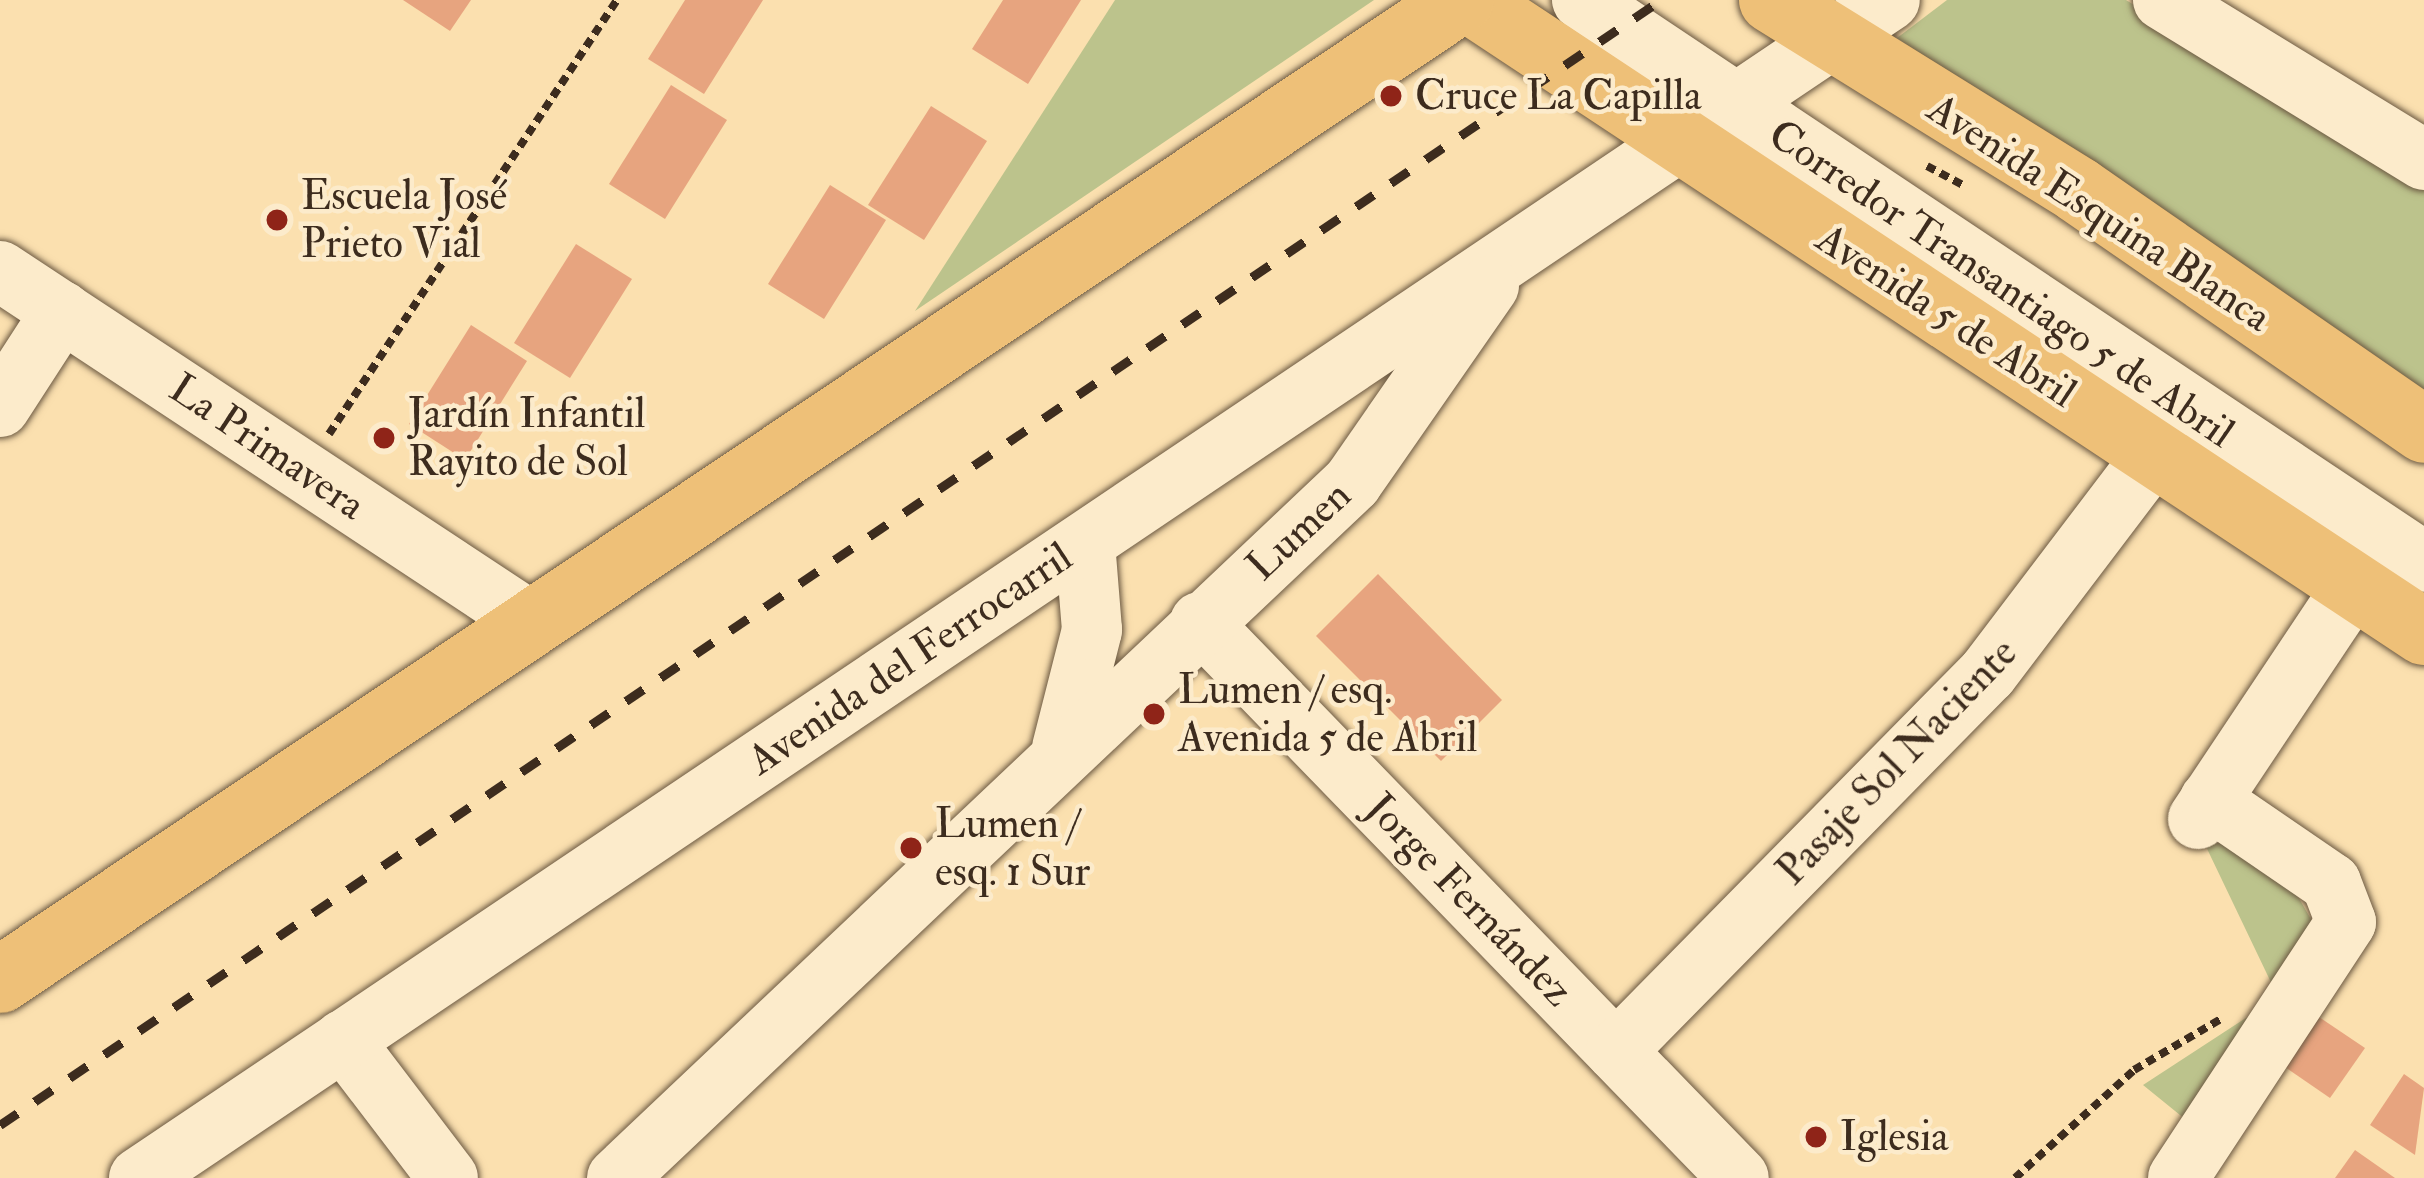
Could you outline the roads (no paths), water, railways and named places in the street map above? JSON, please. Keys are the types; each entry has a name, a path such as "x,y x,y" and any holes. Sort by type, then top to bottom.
{"main road":[{"name":"Avenida 5 de Abril","path":"1465,0 2424,632"},
{"path":"0,980 1465,0"},
{"name":"Avenida Esquina Blanca","path":"1772,0 2078,190 2424,430"}],"street":[{"name":"Corredor Transantiago 5 de Abril","path":"1582,0 1750,99 2124,369 2424,562"},
{"path":"1637,0 1750,99 2424,522"},
{"path":"1687,146 1890,0"},
{"path":"2164,0 2424,160"},
{"name":"Avenida del Ferrocarril","path":"139,1178 1085,543 1687,146"},
{"path":"1858,258 2124,369"},
{"name":"La Primavera","path":"0,271 533,622"},
{"name":"Lumen","path":"617,1178 1378,454 1498,271"},
{"path":"0,407 62,311"},
{"name":"Pasaje Sol Naciente","path":"1616,1051 1988,673 2156,452"},
{"name":"Lumen","path":"1058,755 1089,651 1085,543"},
{"path":"2178,1178 2346,922 2331,883 2204,809 2354,585"},
{"name":"Jorge Fernández","path":"1200,622 1739,1178"},
{"path":"343,1040 448,1178"}],"railway":[{"path":"0,1125 1661,0"}],"place":[{"name":"Cruce La Capilla","path":"1391,96"},
{"name":"Escuela José Prieto Vial","path":"277,220"},
{"name":"Jardín Infantil Rayito de Sol","path":"384,438"},
{"name":"Lumen / esq. Avenida 5 de Abril","path":"1154,714"},
{"name":"Lumen / esq. 1 Sur","path":"911,848"},
{"name":"Iglesia","path":"1816,1137"}]}
